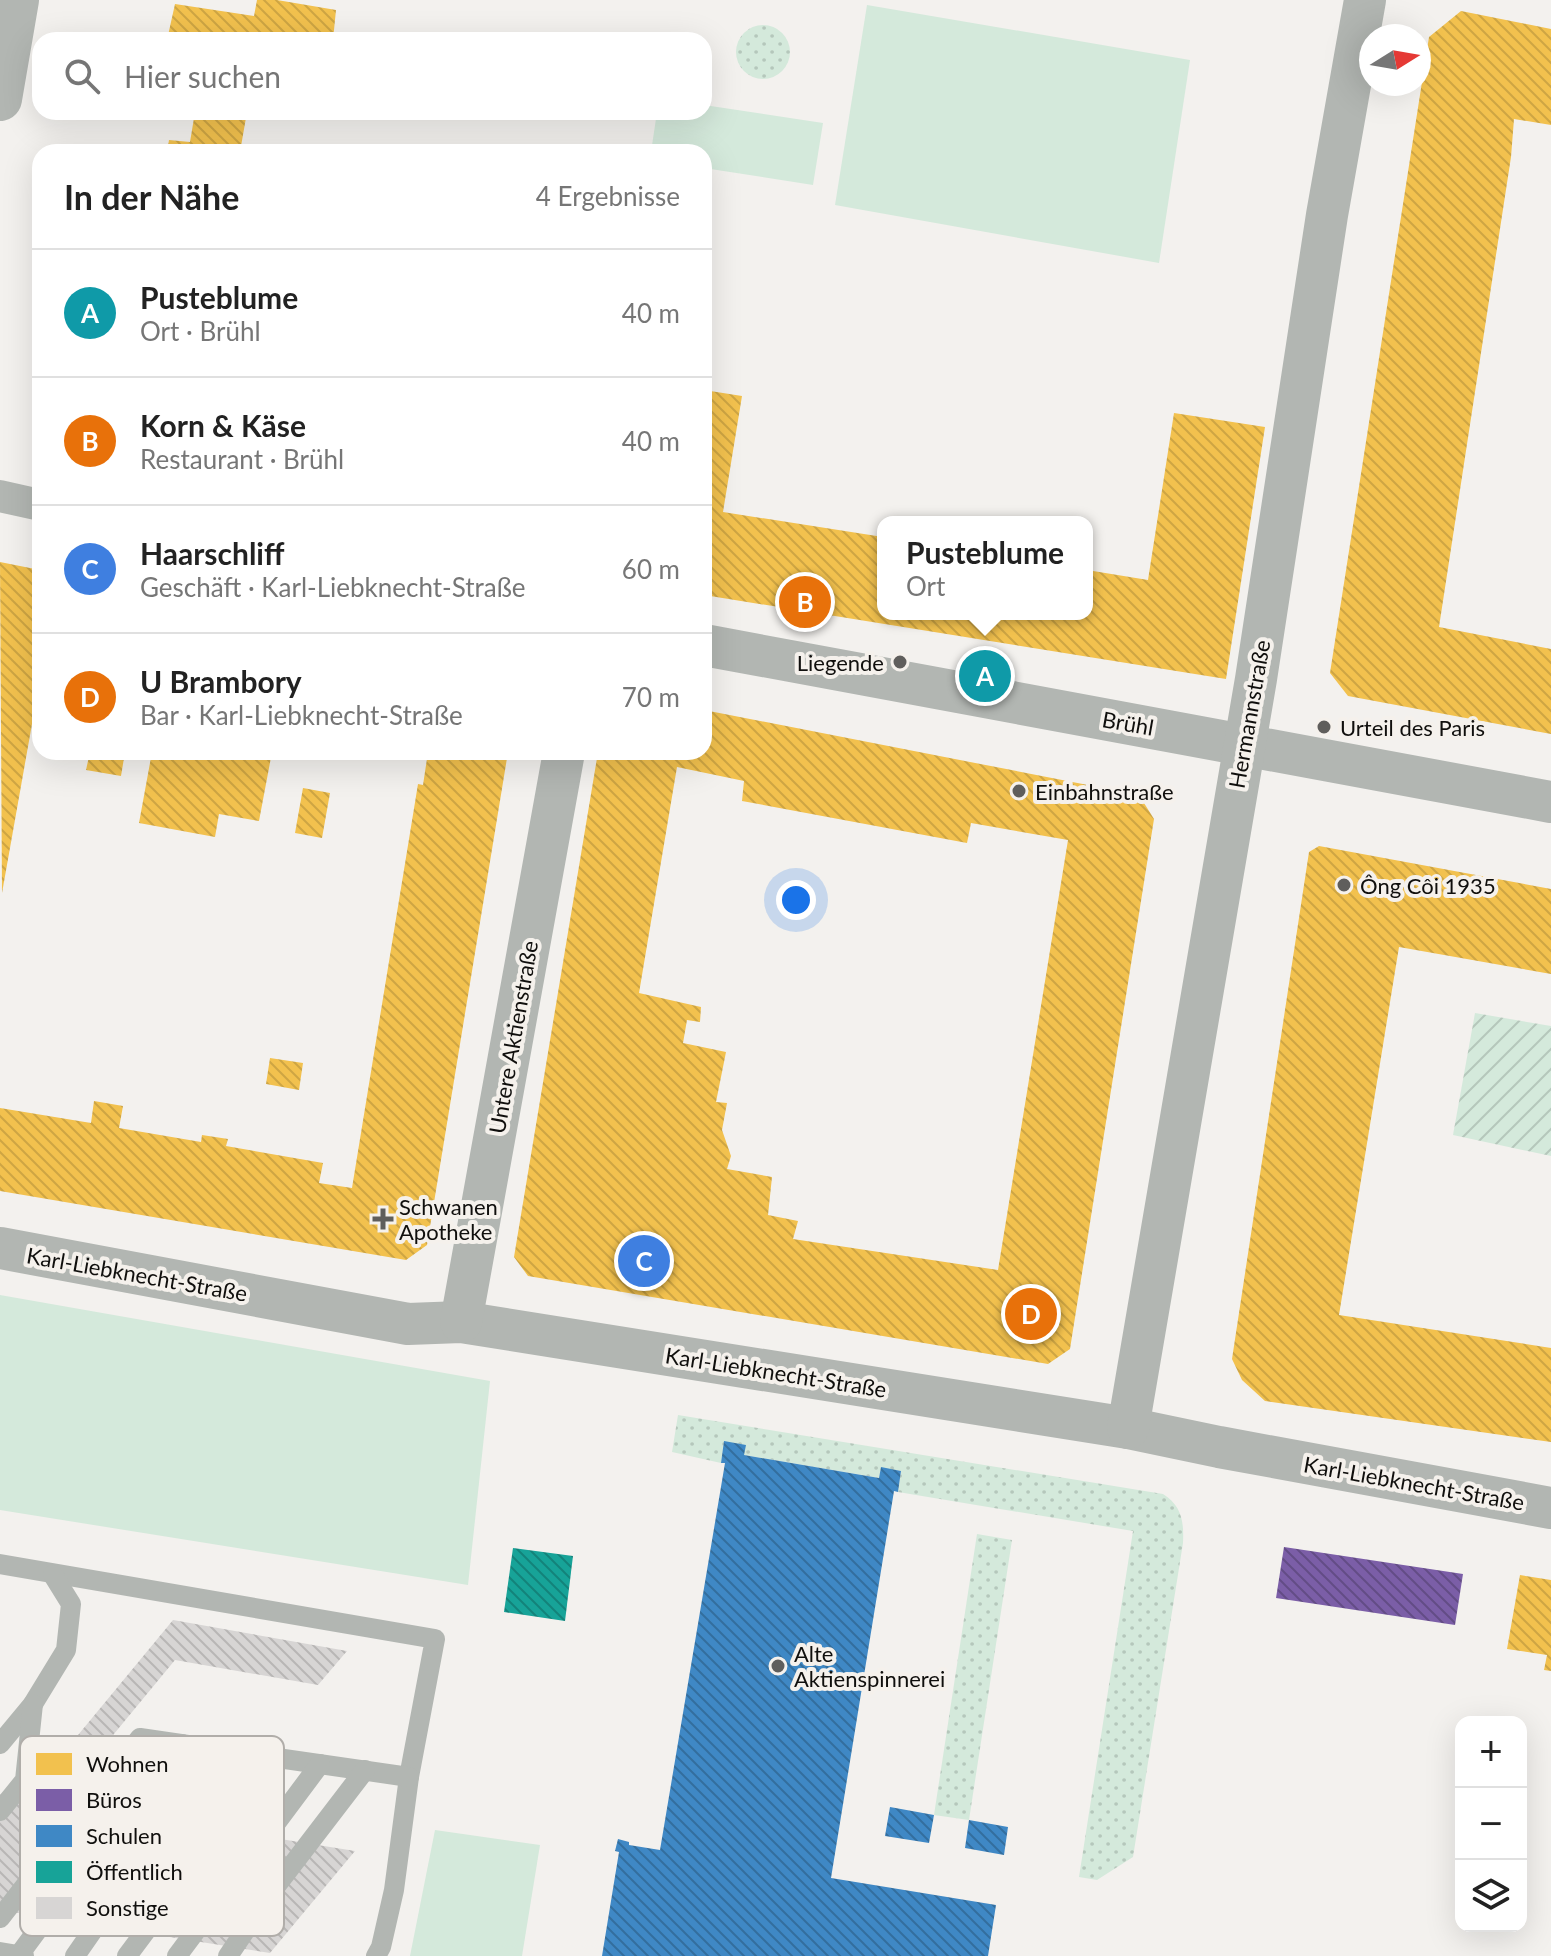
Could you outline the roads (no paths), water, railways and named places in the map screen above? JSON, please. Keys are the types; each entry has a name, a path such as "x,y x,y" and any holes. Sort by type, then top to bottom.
{"street":[{"path":"2,77 17,0"},
{"name":"Hermannstraße","path":"1128,1428 1244,744 1327,215 1365,0"},
{"path":"0,496 32,503"},
{"name":"Brühl","path":"712,646 1551,802"},
{"name":"Untere Aktienstraße","path":"461,1322 563,760"},
{"name":"Karl-Liebknecht-Straße","path":"0,1248 408,1324 461,1322 1128,1428 1551,1508"}],"lane":[{"path":"0,1564 435,1639 409,1777 394,1890 381,1947 376,1956"},
{"path":"0,1744 33,1704 66,1650 71,1604 53,1575"},
{"path":"0,1720 33,1704"},
{"path":"30,1736 33,1704"},
{"path":"284,1759 409,1777"},
{"path":"284,1812 320,1764"},
{"path":"284,1876 365,1770"},
{"path":"0,1811 20,1786"},
{"path":"0,1918 20,1892"},
{"path":"0,1952 21,1956 35,1936"},
{"path":"75,1956 89,1936"},
{"path":"127,1956 142,1936"},
{"path":"177,1956 192,1936"},
{"path":"228,1956 242,1936"}],"place":[{"name":"Korn & Käse","path":"805,602"},
{"name":"Liegende","path":"900,662"},
{"name":"Pusteblume","path":"985,676"},
{"name":"Urteil des Paris","path":"1324,727"},
{"name":"Einbahnstraße","path":"1019,791"},
{"name":"Ông Côi 1935","path":"1344,885"},
{"name":"Schwanen Apotheke","path":"383,1219"},
{"name":"Haarschliff","path":"644,1261"},
{"name":"U Brambory","path":"1031,1314"},
{"name":"Alte Aktienspinnerei","path":"778,1666"}]}
